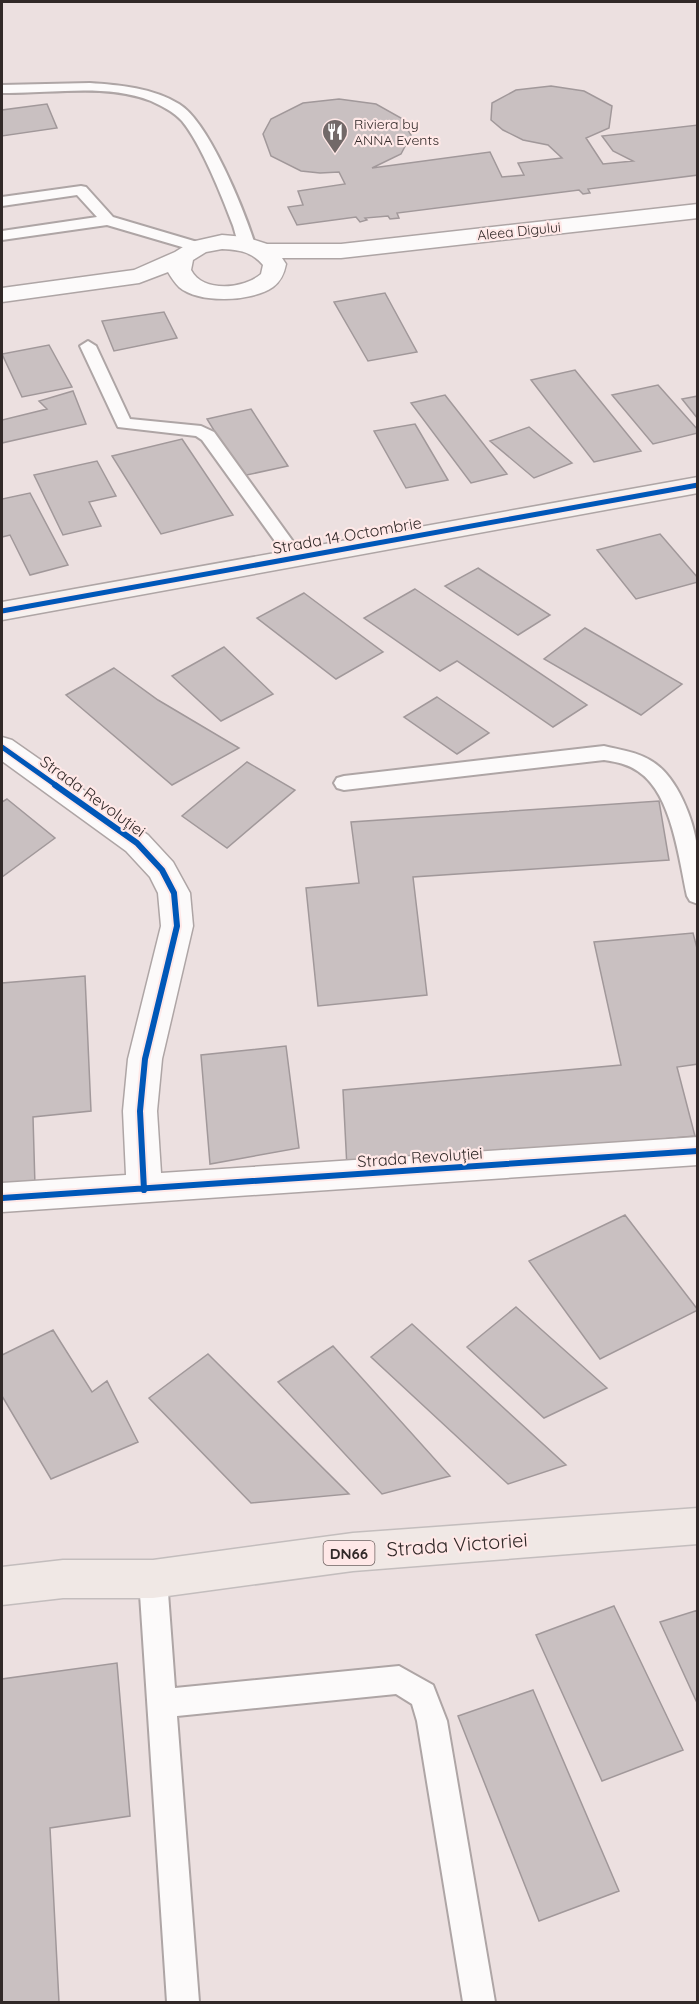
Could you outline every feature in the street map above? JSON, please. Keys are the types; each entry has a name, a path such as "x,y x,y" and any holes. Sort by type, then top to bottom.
{"main road":[{"name":"Strada Victoriei","path":"2,1586 63,1579 153,1579 353,1552 698,1526"}],"street":[{"name":"Aleea Digului","path":"191,252 222,242 256,248 341,252 698,211"},
{"path":"256,248 275,264 271,277"},
{"path":"2,295 139,276 191,252"},
{"path":"191,252 179,270 188,283 207,291"},
{"name":"Aleea Digului","path":"207,291 232,293 256,288 271,277 341,252"},
{"path":"139,276 207,291"},
{"name":"Strada 14 Octombrie","path":"2,611 698,485"},
{"name":"Strada Revoluției","path":"2,747 137,843 162,870 174,893 177,926 144,1069 140,1111 144,1190"},
{"name":"Strada Revoluției","path":"2,1198 698,1152"}],"lane":[{"path":"2,89 95,88 143,93 175,107 196,131 256,248"},
{"path":"2,201 81,190 108,220 191,252"},
{"path":"222,242 239,215"},
{"path":"2,236 108,220"},
{"path":"88,346 124,423 201,431 296,558"},
{"path":"344,783 604,753 634,759 656,775 672,797 698,896"},
{"path":"153,1579 183,2002"},
{"path":"161,1704 399,1680 423,1695 432,1721 479,2002"}],"building":[{"name":"Riviera by ANNA Events","path":"551,86 584,91 612,106 609,128 586,138 603,164 633,161 613,151 602,136 698,125 698,175 588,189 590,193 583,194 579,190 397,213 399,218 390,219 388,216 365,218 367,220 360,222 356,217 297,225 288,207 303,205 298,191 345,184 339,172 301,171 271,156 263,134 271,119 303,103 339,99 376,104 401,118 411,135 401,154 372,168 490,152 502,177 524,175 518,163 562,158 548,145 523,140 503,130 491,120 492,103 516,90"},
{"path":"47,104 57,128 2,136 2,110"},
{"path":"385,293 417,352 368,361 334,302"},
{"path":"164,312 177,338 114,351 102,321"},
{"path":"49,345 72,387 22,397 2,354"},
{"path":"575,370 641,451 594,462 531,380"},
{"path":"658,385 698,430 698,433 653,444 612,395"},
{"path":"73,391 86,424 2,443 2,420 47,409 39,401"},
{"path":"445,395 507,474 471,483 411,403"},
{"path":"698,396 698,419 682,399"},
{"path":"251,409 288,466 242,476 207,419"},
{"path":"415,424 448,480 406,488 374,431"},
{"path":"529,427 572,463 534,478 490,441"},
{"path":"182,439 233,515 161,534 112,456"},
{"path":"97,461 116,496 89,502 101,526 63,535 34,475"},
{"path":"30,493 68,565 30,575 10,535 2,537 2,499"},
{"path":"660,534 698,578 698,582 636,599 597,550"},
{"path":"478,568 550,615 518,635 445,586"},
{"path":"415,589 587,705 553,727 457,661 440,671 364,618"},
{"path":"304,593 383,652 336,679 257,618"},
{"path":"585,628 682,684 641,715 544,659"},
{"path":"224,647 273,694 221,721 172,676"},
{"path":"114,668 158,700 239,748 172,785 66,695"},
{"path":"437,697 489,733 457,754 404,717"},
{"path":"247,762 295,790 227,848 182,816"},
{"path":"7,799 55,838 2,877 2,802"},
{"path":"659,801 669,860 413,877 427,995 318,1006 306,888 359,883 351,822"},
{"path":"693,933 698,952 698,1064 677,1067 695,1136 347,1168 343,1090 621,1065 594,942"},
{"path":"85,976 91,1111 33,1117 35,1186 2,1189 2,983"},
{"path":"286,1046 299,1148 210,1164 201,1055"},
{"path":"625,1215 698,1310 600,1359 529,1261"},
{"path":"516,1307 607,1388 544,1418 467,1347"},
{"path":"412,1324 566,1465 508,1484 371,1357"},
{"path":"53,1330 92,1392 107,1381 138,1442 51,1479 2,1396 2,1355"},
{"path":"333,1346 450,1476 382,1494 278,1382"},
{"path":"208,1354 349,1494 251,1503 149,1398"},
{"path":"614,1606 683,1750 602,1781 536,1635"},
{"path":"698,1610 698,1705 660,1622"},
{"path":"117,1663 130,1816 50,1828 59,2002 2,2002 2,1679"},
{"path":"533,1690 619,1891 539,1921 458,1716"}],"cycle path":[{"path":"2,611 698,485"},
{"path":"2,747 137,843 162,870 174,893 177,926 145,1059 140,1111 144,1190"},
{"path":"2,1198 698,1151"}],"place":[{"name":"Riviera by ANNA Events","path":"335,155"}]}
